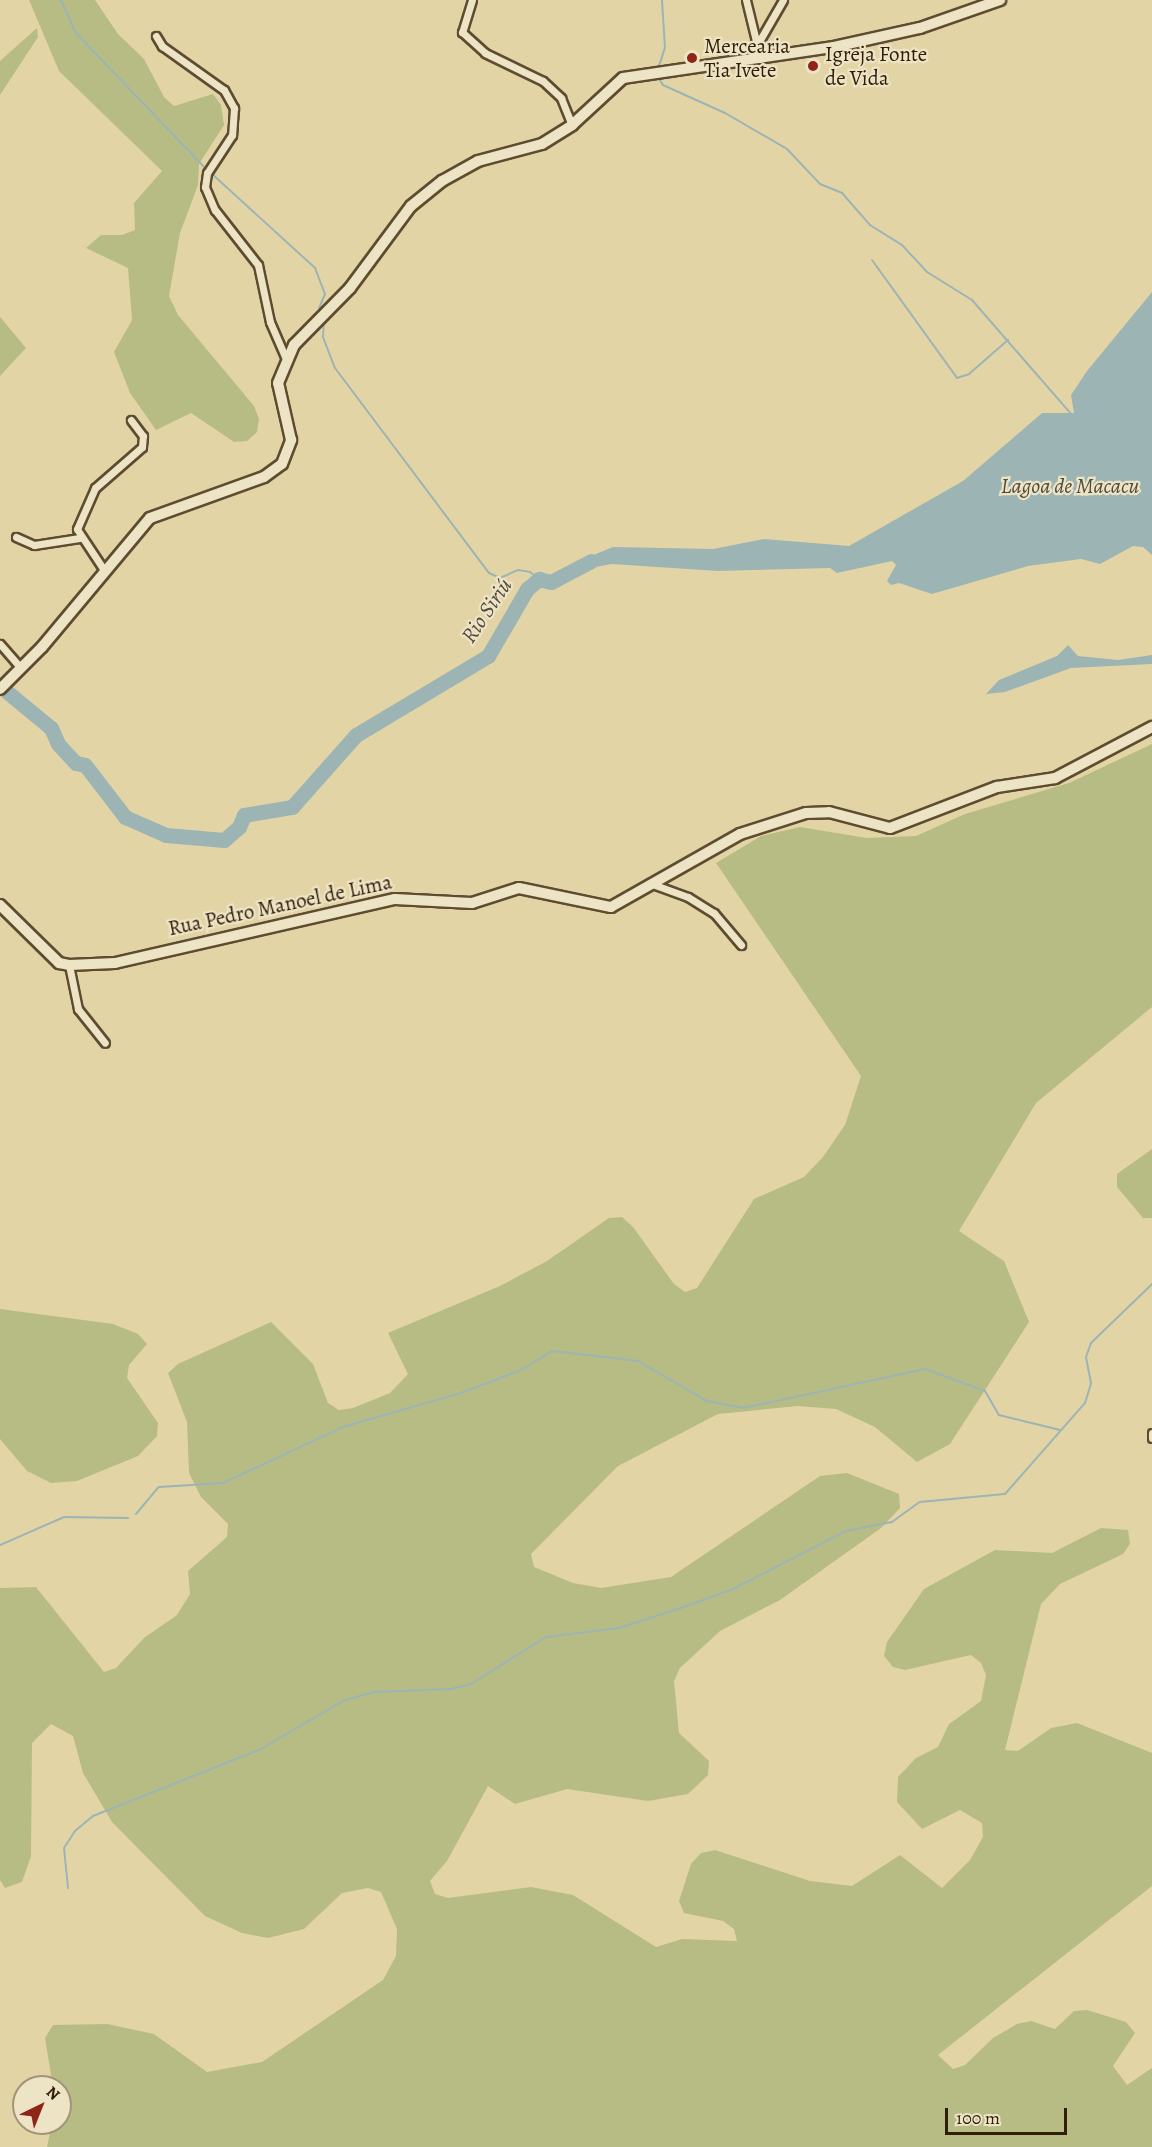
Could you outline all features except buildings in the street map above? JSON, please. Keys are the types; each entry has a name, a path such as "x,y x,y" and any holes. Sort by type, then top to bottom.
{"street":[{"path":"472,0 462,32 485,53 543,81 561,98 572,125"},
{"path":"746,0 760,59"},
{"path":"757,45 783,0"},
{"path":"2,686 21,668 150,518 264,477 282,464 291,440 278,393 286,359 304,330 350,288 411,206 442,181 485,158 532,150 572,125 623,78 760,59 920,28 1000,0"},
{"path":"156,36 162,46 224,90 234,108 232,135 207,173 205,187 215,210 258,266 270,322 286,359"},
{"path":"104,570 79,538 78,524 94,488 142,447 143,436 131,420"},
{"path":"16,537 34,546 79,538"},
{"path":"0,644 21,668"},
{"name":"Rua Pedro Manoel de Lima","path":"69,965 115,963 281,927 370,902 422,898 472,903 519,888 603,908 619,905 740,834 806,813 830,812 890,828 997,787 1055,778 1152,727"},
{"path":"655,885 688,897 714,913 741,945"},
{"path":"0,905 59,963 69,965 78,1009 105,1043"},
{"path":"1152,1432 1152,1438"}],"green space":[{"path":"29,0 95,0 118,34 144,59 164,97 174,106 213,94 221,105 224,125 199,164 198,185 180,233 169,296 178,315 254,406 259,419 257,432 247,441 234,442 191,413 156,430 130,393 114,352 132,320 128,268 86,248 101,235 122,235 135,230 134,203 162,171 59,71"},
{"path":"37,28 38,37 0,95 0,61"},
{"path":"0,317 26,348 0,376"},
{"path":"1152,744 1152,1007 1036,1103 959,1231 1004,1261 1029,1322 950,1444 917,1462 875,1427 836,1409 798,1406 718,1414 618,1466 531,1554 534,1567 573,1583 601,1588 671,1577 820,1476 847,1473 899,1494 900,1508 881,1528 780,1600 720,1631 680,1668 674,1681 679,1733 709,1761 708,1775 688,1794 648,1801 567,1789 515,1804 488,1786 447,1861 430,1881 435,1894 448,1898 531,1887 573,1895 656,1947 682,1939 737,1941 734,1929 723,1921 684,1913 679,1901 691,1864 701,1853 715,1850 810,1881 852,1886 900,1855 942,1888 970,1860 983,1837 982,1823 960,1810 922,1829 897,1802 898,1777 916,1758 938,1747 949,1724 981,1701 986,1675 981,1663 971,1655 905,1670 893,1667 884,1656 887,1642 924,1589 995,1550 1052,1553 1101,1528 1128,1530 1130,1544 1123,1554 1060,1584 1041,1604 1005,1750 1018,1751 1051,1728 1077,1723 1152,1753 1152,1886 938,2055 953,2069 965,2065 993,2038 1017,2024 1031,2021 1055,2029 1074,2011 1087,2010 1126,2022 1135,2033 1113,2066 1127,2085 1152,2068 1152,2147 47,2147 50,2135 72,2135 72,2075 51,2075 45,2038 53,2025 107,2024 154,2034 207,2072 262,2062 383,1980 396,1956 397,1929 381,1892 368,1888 342,1893 304,1929 268,1938 242,1933 205,1916 112,1822 83,1773 73,1736 51,1724 32,1743 31,1856 22,1882 5,1888 0,1880 0,1588 36,1587 104,1672 116,1668 144,1638 177,1615 190,1594 188,1571 227,1537 228,1524 201,1497 189,1473 187,1422 168,1373 178,1364 271,1322 313,1364 328,1403 339,1410 353,1408 390,1393 408,1374 388,1333 500,1286 547,1261 609,1218 622,1217 633,1227 674,1284 685,1292 697,1288 754,1199 804,1177 823,1157 845,1125 861,1076 716,863 761,836 800,827 867,838 916,836 965,814 1069,783"},
{"path":"1152,1149 1152,1218 1143,1218 1117,1187 1117,1174"},
{"path":"0,1309 113,1324 138,1334 147,1344 129,1365 127,1378 158,1423 157,1436 138,1456 77,1481 51,1483 27,1471 0,1439"}],"water":[{"name":"Lagoa de Macacu","path":"1152,292 1152,555 1143,547 1133,546 1100,564 1081,559 1028,566 932,594 899,583 891,585 887,581 896,565 892,561 837,573 830,568 718,571 612,564 574,571 586,558 613,547 713,549 764,539 849,546 963,481 1042,413 1074,413 1071,395 1087,371"},
{"path":"1068,645 1078,656 1118,660 1152,655 1152,664 1071,668 1005,692 986,694 999,680 1057,656"}],"waterway":[{"path":"61,0 76,33 204,167"},
{"path":"659,66 665,48 662,0"},
{"path":"658,77 663,85 725,113 787,149 820,184 842,193 870,225 901,244 927,272 972,300 1071,414"},
{"path":"211,173 315,268 325,294 319,308"},
{"path":"872,260 957,378 969,374 1008,340"},
{"path":"324,319 323,337 335,368 489,573 500,578 518,570 530,572 539,579"},
{"name":"Rio Siriú","path":"0,686 51,728 58,744 76,763 85,765 125,817 166,835 224,840 239,827 244,815 292,807 356,735 488,656 527,589 539,579 551,582 591,561"},
{"path":"68,1888 64,1848 75,1831 93,1816 259,1750 345,1700 374,1692 451,1689 471,1684 546,1637 619,1628 731,1590 846,1531 892,1522 920,1502 1005,1494 1085,1403 1091,1383 1086,1357 1091,1343 1152,1284"},
{"path":"136,1514 159,1487 223,1483 343,1427 461,1393 519,1371 552,1351 638,1361 707,1401 743,1408 925,1369 985,1391 999,1415 1060,1430"},
{"path":"0,1545 64,1517 128,1518"}],"place":[{"name":"Mercearia Tia Ivete","path":"692,58"},
{"name":"Igreja Fonte de Vida","path":"813,66"}]}
